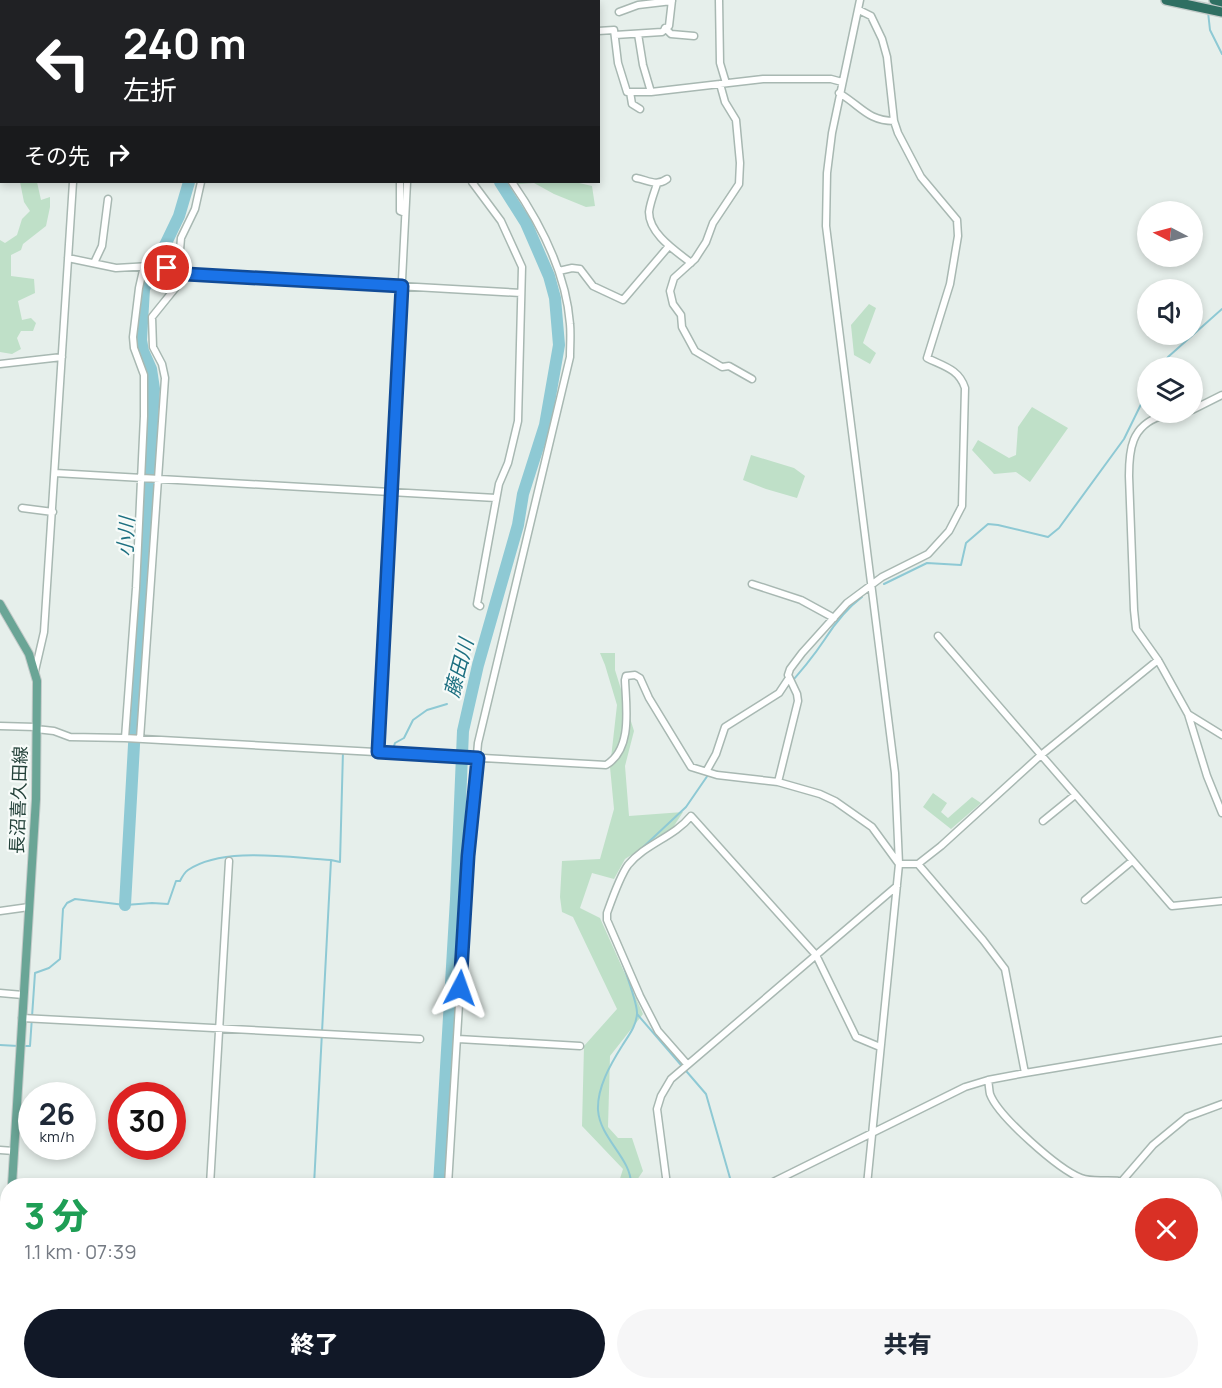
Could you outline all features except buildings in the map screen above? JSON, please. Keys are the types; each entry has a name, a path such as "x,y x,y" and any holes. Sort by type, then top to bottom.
{"highway":[{"path":"1166,0 1222,12"},
{"path":"1214,0 1222,2"}],"main road":[{"name":"長沼喜久田線","path":"0,605 29,654 35,670 36,799 12,1178"}],"street":[{"path":"719,0 720,63 725,102 736,120 740,163 739,184 713,223 706,242 691,262 674,278 670,291 673,304 681,315 682,327 695,351 722,367 729,366 752,379"},
{"path":"860,0 839,93 827,173 826,226 895,773 899,864 868,1178"},
{"path":"615,35 662,32 669,26 672,1 638,5 619,12"},
{"path":"778,782 798,701 789,672 802,653 847,603 882,577 928,554 936,547 959,515 963,496 965,388 962,378 927,358 950,284 958,236 957,220 921,177 898,133 894,121 887,57 882,39 871,16 858,10"},
{"path":"665,28 671,34 694,36"},
{"path":"600,31 614,30 618,63 627,92 651,92 763,79 842,82"},
{"path":"638,34 643,65 651,92"},
{"path":"630,92 632,104 640,109"},
{"path":"839,93 861,107 871,117 894,121"},
{"path":"636,178 657,184 667,179"},
{"path":"35,670 44,632 73,183"},
{"path":"140,739 165,378 162,364 153,347 152,317 177,286 181,238 195,209 201,183"},
{"path":"400,183 400,211 405,213"},
{"path":"378,752 407,183"},
{"path":"473,183 501,221 522,267 518,422 496,498 477,604 480,606"},
{"path":"448,1178 468,856 478,743 570,357 570,324 559,272 543,230 513,183"},
{"path":"657,184 650,203 650,219 669,246 691,262"},
{"path":"94,263 104,238 102,232 108,199"},
{"path":"559,272 572,268 580,269 593,286 623,300 669,246"},
{"path":"68,258 116,268 147,266 179,272 521,293"},
{"path":"125,738 142,478 144,375 134,348 133,337 139,288 147,266"},
{"path":"0,364 62,357"},
{"path":"1203,404 1222,394"},
{"path":"1149,423 1138,432 1128,455 1136,629 1158,660 1188,714 1207,776 1222,813"},
{"path":"55,475 496,498"},
{"path":"22,508 53,512"},
{"path":"752,584 801,600 834,618"},
{"path":"938,636 1172,906 1222,901"},
{"path":"899,864 918,864 941,846 1041,755 1158,660"},
{"path":"0,726 36,728 70,737 125,738 606,765 617,753 628,725 625,680 626,676 633,675 640,678 649,698 688,764 696,769 726,776 778,782 820,794 835,801 872,828 899,864"},
{"path":"707,770 716,754 725,727 778,693 789,678"},
{"path":"1188,714 1222,735"},
{"path":"1043,821 1075,795"},
{"path":"687,1064 658,1031 607,920 607,912 608,900 627,866 677,830 691,816 816,955 856,1037 880,1047"},
{"path":"210,1178 229,861"},
{"path":"1085,900 1132,861"},
{"path":"918,864 1005,969 1025,1073"},
{"path":"666,1178 657,1108 661,1096 672,1079 897,886"},
{"path":"0,912 29,907"},
{"path":"0,993 23,995"},
{"path":"22,1018 420,1039"},
{"path":"458,1039 580,1046"},
{"path":"781,1178 965,1088 988,1080 1222,1040"},
{"path":"988,1080 991,1095 1025,1139 1081,1178"},
{"path":"1125,1178 1166,1133 1187,1117 1222,1104"},
{"path":"0,1150 14,1151"}],"green space":[{"path":"20,183 37,183 41,200 50,197 46,226 23,244 21,250 11,255 11,276 34,279 35,293 18,301 22,320 31,318 36,323 33,331 21,331 17,338 21,349 12,354 0,352 0,240 5,243 17,235 22,219 30,211 24,202"},
{"path":"534,183 579,183 592,186 595,206 586,207"},
{"path":"869,304 876,308 863,343 876,353 870,364 854,355 851,325"},
{"path":"1032,407 1068,428 1030,482 1016,472 994,474 972,450 978,440 1009,458 1016,455 1018,427"},
{"path":"751,455 794,468 805,476 797,498 743,480"},
{"path":"600,653 615,653 615,670 634,731 625,766 629,816 683,812 672,829 625,859 614,879 592,873 580,908 600,918 643,1014 610,1056 608,1127 618,1138 632,1138 643,1171 638,1178 620,1178 623,1169 582,1126 584,1046 617,1009 573,917 562,912 560,897 562,861 600,859 614,809 610,767 617,705"},
{"path":"933,793 947,803 941,812 948,818 972,797 981,803 951,829 923,807"}],"waterway":[{"path":"1208,12 1210,30 1222,54"},
{"name":"小川","path":"125,905 154,389 151,369 141,340 144,289 179,216 189,183"},
{"name":"藤田川","path":"439,1178 456,899 463,731 478,665 518,525 523,494 545,425 559,345 555,298 549,276 526,223 501,183"},
{"path":"1168,357 1222,309"},
{"path":"884,584 927,563 961,565 966,543 988,524 1048,537 1059,528 1124,439 1137,412"},
{"path":"784,690 811,659 842,616 862,597"},
{"path":"392,752 395,743 404,738 413,720 427,710 447,704"},
{"path":"24,1046 30,1046 35,973 49,968 60,959 63,909 67,903 75,899 125,905 168,904 176,881 180,881 187,871 220,858 258,855 340,862 343,751"},
{"path":"640,850 686,807 708,775"},
{"path":"314,1178 331,860"},
{"path":"620,956 637,1014 633,1027 605,1077 598,1110 604,1130 627,1166 630,1178"},
{"path":"637,1014 706,1094 730,1178"},
{"path":"0,1045 18,1046"}],"route":[{"path":"167,268 186,274 402,286 378,752 478,758 468,856 460,988"}]}
